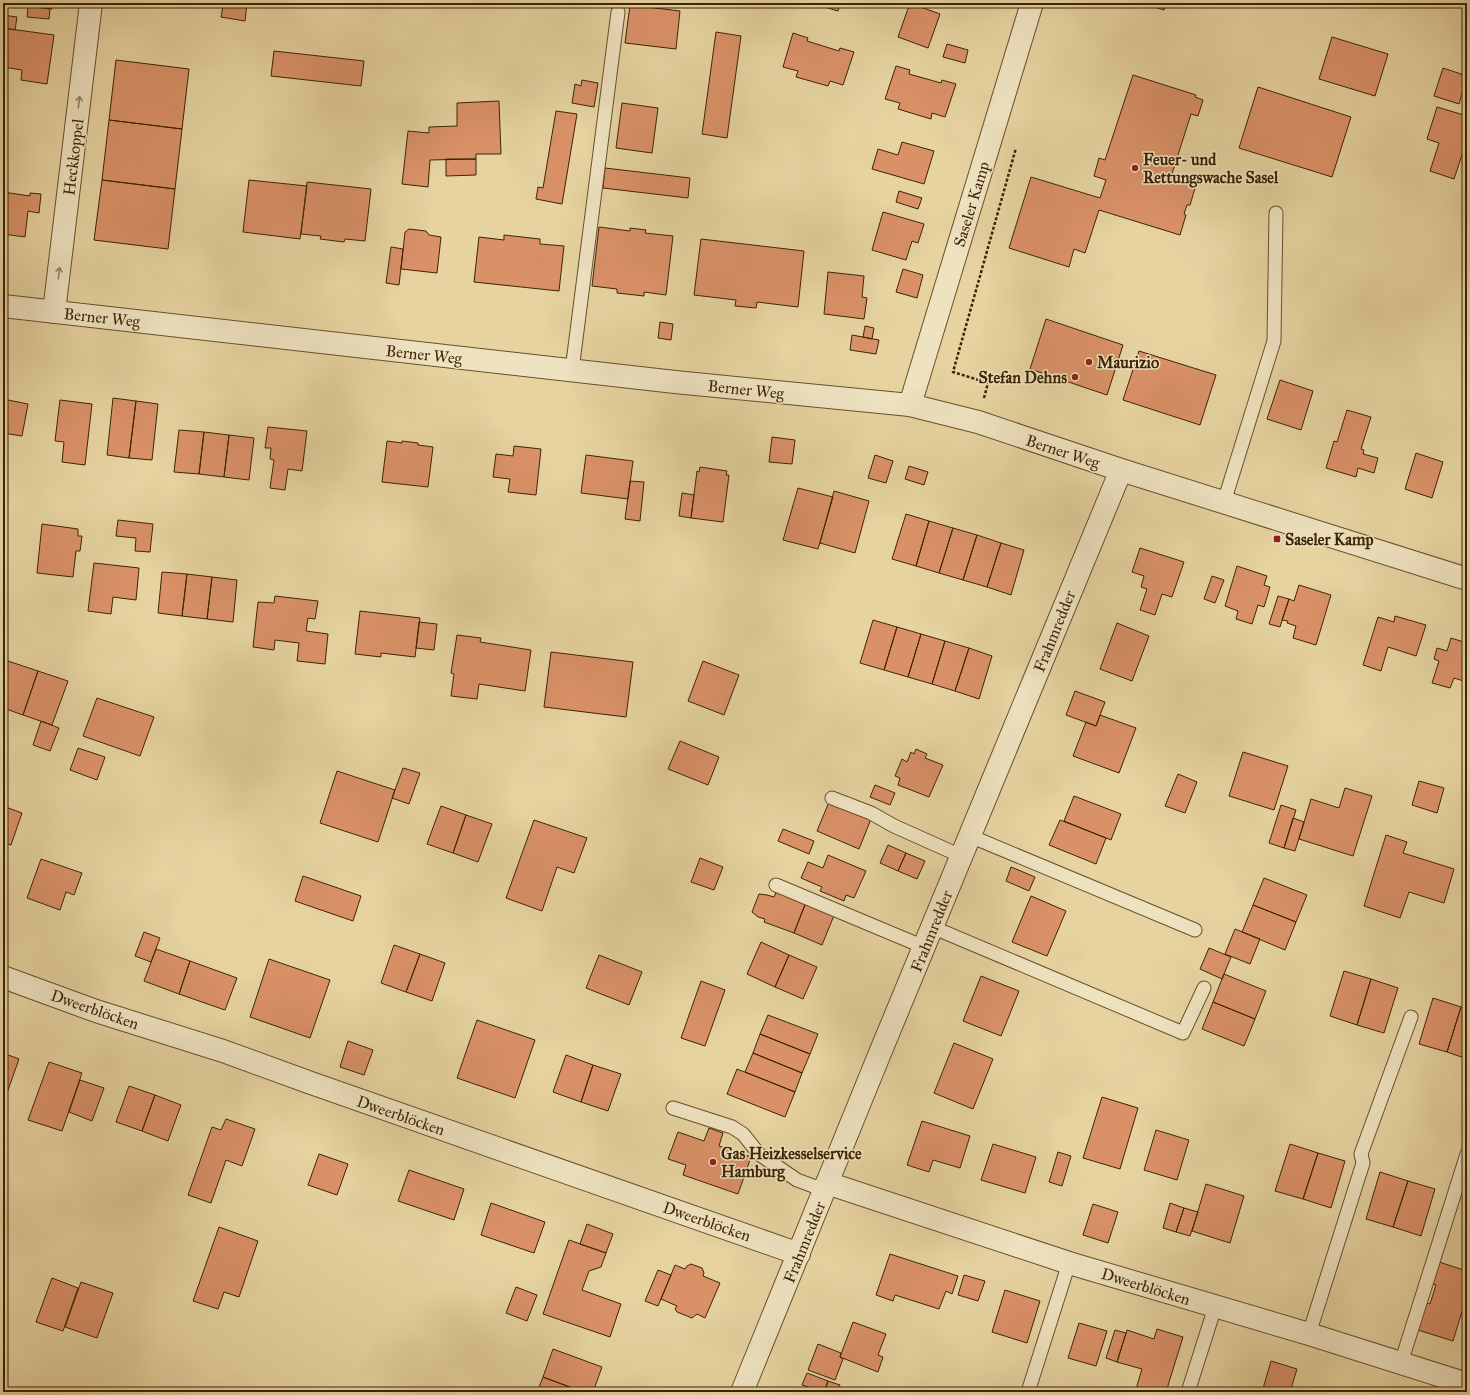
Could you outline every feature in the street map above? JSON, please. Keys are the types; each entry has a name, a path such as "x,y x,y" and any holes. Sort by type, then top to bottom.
{"street":[{"name":"Heckkoppel","path":"54,312 91,3"},
{"name":"Saseler Kamp","path":"910,405 1032,3"},
{"name":"Berner Weg","path":"3,306 675,382 910,405 978,422 1121,470 1467,578"},
{"name":"Frahmredder","path":"742,1392 800,1254 826,1186 961,856 1121,470"},
{"name":"Dweerblöcken","path":"3,977 96,1011 223,1051 311,1084 800,1254"},
{"name":"Dweerblöcken","path":"826,1186 1069,1263 1309,1334 1467,1384"}],"lane":[{"path":"572,370 618,12"},
{"path":"1224,502 1274,341 1276,214"},
{"path":"832,798 871,813 894,826 961,856"},
{"path":"970,836 1195,930"},
{"path":"776,885 928,937 1183,1033 1204,988"},
{"path":"1309,1334 1363,1163 1361,1154 1411,1017"},
{"path":"674,1108 732,1127 743,1134 759,1154 797,1180 826,1186"},
{"path":"1401,1363 1467,1154"},
{"path":"1028,1392 1069,1263"},
{"path":"1188,1392 1215,1307"}],"path":[{"path":"978,422 988,383 953,372 1017,144"}],"building":[{"path":"3,3 53,3 52,9"},
{"path":"202,3 247,3 245,21 221,17 223,6"},
{"path":"811,3 840,3 838,11"},
{"path":"910,3 940,14 928,48 898,37"},
{"path":"1141,3 1166,3 1164,10"},
{"path":"630,5 680,11 676,49 625,43"},
{"path":"28,6 50,9 49,19 27,17"},
{"path":"3,15 17,17 15,30 3,28"},
{"path":"3,28 54,35 47,84 21,80 22,70 3,67"},
{"path":"716,32 741,36 727,138 702,134"},
{"path":"793,33 808,38 807,41 839,51 840,48 854,52 843,85 830,81 828,86 796,77 798,71 783,67"},
{"path":"1332,37 1388,54 1375,96 1319,79"},
{"path":"947,44 968,50 965,63 943,57"},
{"path":"274,51 364,61 361,86 271,76"},
{"path":"116,60 189,69 182,129 109,120"},
{"path":"896,66 910,70 909,74 941,83 942,80 956,84 945,117 932,113 931,119 898,109 900,103 885,99"},
{"path":"1443,68 1467,76 1459,104 1434,96"},
{"name":"Feuer- und Rettungswache Sasel","path":"1133,75 1196,95 1195,97 1203,100 1198,116 1191,114 1171,177 1175,178 1174,181 1196,185 1190,205 1187,205 1184,214 1186,215 1180,235 1099,210 1085,253 1074,249 1069,267 1009,248 1031,177 1100,198 1106,180 1094,176 1099,158 1105,160"},
{"path":"582,80 598,83 594,107 572,103 575,84 581,86"},
{"path":"1258,87 1351,117 1332,177 1239,148"},
{"path":"499,101 501,154 476,154 476,159 430,160 428,187 402,184 408,131 429,133 429,127 457,126 457,103"},
{"path":"622,103 658,108 652,153 616,148"},
{"path":"1437,107 1467,116 1467,153 1463,152 1454,179 1430,171 1439,143 1427,139"},
{"path":"556,111 577,114 562,204 536,199 538,187 543,188"},
{"path":"109,120 182,129 175,189 102,180"},
{"path":"902,142 934,151 924,184 872,169 878,149 898,155"},
{"path":"446,159 476,159 476,175 446,176"},
{"path":"605,168 690,178 688,198 603,188"},
{"path":"102,180 175,189 168,249 94,240"},
{"path":"249,180 307,186 300,239 243,232"},
{"path":"307,182 371,189 365,241 345,239 344,242 320,239 321,236 301,234"},
{"path":"899,191 922,198 918,209 896,202"},
{"path":"3,192 30,196 30,193 41,194 39,213 28,211 25,237 3,234"},
{"path":"883,212 924,224 918,243 912,241 906,260 872,250"},
{"path":"599,227 630,231 630,228 646,230 645,233 673,236 666,295 644,292 644,296 617,293 617,289 592,286"},
{"path":"409,229 426,231 429,235 441,237 437,273 401,269 405,232"},
{"path":"504,235 540,239 540,244 564,246 559,291 474,282 479,237 504,240"},
{"path":"701,239 804,251 798,307 757,302 756,308 735,306 736,300 694,295"},
{"path":"391,247 403,249 399,285 386,283"},
{"path":"903,269 923,275 917,298 896,292"},
{"path":"828,272 864,276 862,297 867,298 864,319 824,314"},
{"path":"1046,319 1123,345 1107,395 1030,369"},
{"path":"660,322 673,324 671,340 658,338"},
{"path":"865,326 874,328 872,339 863,337"},
{"path":"852,335 879,340 876,354 850,350"},
{"path":"1139,351 1216,375 1200,425 1123,400"},
{"path":"1280,380 1313,391 1301,430 1267,419"},
{"path":"113,398 136,401 129,458 107,455"},
{"path":"3,399 28,404 22,436 3,433"},
{"path":"60,400 92,404 85,465 62,462 64,442 55,441"},
{"path":"136,401 158,404 152,460 129,458"},
{"path":"1347,410 1371,417 1361,449 1364,450 1363,454 1378,458 1374,473 1358,468 1356,477 1326,468 1334,441 1337,442"},
{"path":"268,427 307,431 302,471 288,469 285,490 270,488 274,460 270,459 271,448 265,448"},
{"path":"179,430 204,432 199,474 174,472"},
{"path":"204,432 229,435 224,477 199,474"},
{"path":"229,435 254,438 249,480 224,477"},
{"path":"772,437 795,440 792,464 769,462"},
{"path":"387,441 418,443 418,445 433,447 428,487 382,482"},
{"path":"514,446 541,449 536,495 508,492 510,479 493,477 496,454 513,456"},
{"path":"1416,453 1443,462 1432,498 1405,489"},
{"path":"586,455 633,461 628,499 581,493"},
{"path":"875,455 893,461 886,483 868,478"},
{"path":"909,466 928,472 924,485 905,479"},
{"path":"700,467 727,471 726,475 729,475 723,522 691,518 697,471 699,472"},
{"path":"630,481 644,482 640,521 625,519"},
{"path":"798,488 833,497 818,549 783,540"},
{"path":"834,491 869,501 855,553 820,543"},
{"path":"682,493 694,495 691,518 679,516"},
{"path":"906,514 929,521 916,566 892,559"},
{"path":"118,520 153,524 150,552 135,551 136,538 116,536"},
{"path":"929,521 953,528 939,573 916,566"},
{"path":"42,524 78,529 78,536 82,536 80,551 76,551 73,577 37,573"},
{"path":"953,528 977,535 963,580 939,573"},
{"path":"977,535 1001,543 987,587 963,580"},
{"path":"1001,543 1024,550 1011,595 987,587"},
{"path":"1140,548 1184,562 1172,597 1162,594 1155,615 1140,610 1147,589 1141,587 1144,576 1132,572"},
{"path":"94,563 139,568 136,600 113,597 111,614 88,611"},
{"path":"1237,566 1267,576 1264,585 1270,587 1264,607 1258,605 1252,624 1236,619 1238,611 1225,606"},
{"path":"162,572 187,574 182,616 158,613"},
{"path":"187,574 212,577 207,619 182,616"},
{"path":"1212,576 1224,580 1215,603 1204,599"},
{"path":"212,577 237,580 233,622 207,619"},
{"path":"1299,585 1331,595 1316,645 1293,638 1296,626 1287,623 1288,621 1282,620 1289,599 1294,601"},
{"path":"275,596 318,601 315,619 308,618 306,631 328,634 325,664 297,661 299,643 275,640 274,650 253,647 258,602 274,603"},
{"path":"1278,596 1289,599 1280,627 1269,624"},
{"path":"360,611 420,618 415,657 381,653 381,657 355,654"},
{"path":"1395,616 1426,625 1416,656 1388,647 1381,671 1363,665 1378,617 1394,622"},
{"path":"873,620 897,627 884,670 860,663"},
{"path":"419,622 437,624 434,650 416,648"},
{"path":"1117,623 1149,636 1132,681 1100,669"},
{"path":"897,627 921,634 908,677 884,670"},
{"path":"921,634 945,641 932,684 908,677"},
{"path":"457,635 481,638 480,642 531,650 525,691 479,684 477,699 451,696 454,674 451,673"},
{"path":"1451,638 1467,643 1467,682 1454,678 1450,688 1432,683 1439,661 1434,659 1437,648 1447,651"},
{"path":"945,641 969,648 955,691 932,684"},
{"path":"969,648 992,656 979,699 955,691"},
{"path":"551,652 633,662 626,717 544,707"},
{"path":"8,661 38,671 23,715 3,708 3,676"},
{"path":"703,661 739,675 724,715 688,701"},
{"path":"38,671 68,681 52,725 23,715"},
{"path":"1075,691 1105,702 1096,726 1066,715"},
{"path":"97,698 154,717 140,756 83,736"},
{"path":"1100,715 1136,728 1119,773 1073,756 1086,722 1096,726"},
{"path":"41,721 59,728 50,751 33,745"},
{"path":"680,741 719,757 708,785 668,769"},
{"path":"78,748 105,757 97,780 70,770"},
{"path":"916,749 927,754 925,758 943,765 929,797 898,785 900,778 895,776 902,759 907,762 911,752 914,754"},
{"path":"1243,752 1288,766 1274,810 1229,796"},
{"path":"403,768 420,773 409,804 392,798"},
{"path":"337,771 395,790 378,842 320,823"},
{"path":"1178,774 1197,782 1185,813 1165,806"},
{"path":"1419,781 1444,788 1437,813 1412,805"},
{"path":"875,785 895,793 890,805 870,797"},
{"path":"1345,788 1372,796 1353,856 1299,839 1311,799 1339,808"},
{"path":"1074,796 1121,814 1111,840 1064,821"},
{"path":"829,802 871,819 859,849 817,831"},
{"path":"1281,805 1296,810 1284,848 1269,843"},
{"path":"3,806 22,813 11,845 5,843 3,849"},
{"path":"441,806 466,815 453,853 427,844"},
{"path":"466,815 492,824 478,862 453,853"},
{"path":"1293,818 1304,822 1295,851 1284,848"},
{"path":"534,820 587,838 574,873 557,867 542,911 506,898"},
{"path":"1060,820 1106,838 1096,864 1049,845"},
{"path":"783,829 814,841 809,854 778,841"},
{"path":"1386,835 1407,842 1403,853 1454,869 1444,903 1409,892 1400,918 1364,906"},
{"path":"888,845 906,853 898,871 880,863"},
{"path":"906,853 925,861 917,879 898,871"},
{"path":"828,855 866,871 854,898 846,895 844,901 820,891 822,887 801,878 808,862 823,868"},
{"path":"700,858 723,867 714,890 691,882"},
{"path":"41,859 82,873 74,895 66,892 60,910 27,898"},
{"path":"1467,864 1467,882 1462,881"},
{"path":"1011,867 1035,877 1029,891 1006,881"},
{"path":"303,876 361,896 353,921 295,901"},
{"path":"1264,878 1307,895 1296,922 1253,905"},
{"path":"777,890 806,902 794,933 764,922 765,919 758,917 752,912 759,894 774,897"},
{"path":"1031,896 1066,911 1047,956 1012,942"},
{"path":"806,902 835,913 822,945 794,933"},
{"path":"1253,905 1296,922 1285,950 1242,932"},
{"path":"1235,929 1260,939 1250,964 1225,954"},
{"path":"144,932 160,938 151,962 135,956"},
{"path":"761,942 789,955 775,987 747,974"},
{"path":"394,945 420,954 406,992 381,983"},
{"path":"1209,948 1231,957 1222,979 1200,969"},
{"path":"156,949 190,961 179,994 144,981"},
{"path":"420,954 445,963 432,1001 406,992"},
{"path":"599,955 642,972 629,1005 586,988"},
{"path":"789,955 817,967 803,999 775,987"},
{"path":"269,959 330,980 310,1038 250,1017"},
{"path":"190,961 237,978 225,1010 179,994"},
{"path":"1344,971 1371,979 1357,1025 1330,1016"},
{"path":"1224,974 1266,991 1255,1019 1213,1002"},
{"path":"981,976 1019,991 1001,1036 963,1021"},
{"path":"1371,979 1398,988 1384,1033 1357,1025"},
{"path":"701,981 725,990 705,1046 681,1038"},
{"path":"1433,998 1461,1007 1447,1052 1419,1044"},
{"path":"1213,1002 1255,1019 1244,1046 1202,1029"},
{"path":"1461,1007 1467,1009 1467,1059 1447,1052"},
{"path":"768,1015 818,1034 810,1054 760,1034"},
{"path":"477,1020 535,1040 515,1098 457,1078"},
{"path":"760,1034 810,1054 802,1073 753,1053"},
{"path":"348,1041 373,1050 364,1075 340,1067"},
{"path":"954,1043 993,1059 973,1109 934,1093"},
{"path":"3,1053 19,1059 7,1093 3,1092"},
{"path":"753,1053 802,1073 795,1092 745,1072"},
{"path":"566,1055 593,1065 581,1102 553,1092"},
{"path":"49,1062 82,1073 62,1131 28,1120"},
{"path":"593,1065 621,1074 608,1111 581,1102"},
{"path":"737,1069 795,1092 785,1117 727,1094"},
{"path":"80,1080 104,1088 92,1121 69,1112"},
{"path":"129,1086 155,1095 142,1131 116,1122"},
{"path":"155,1095 181,1105 168,1141 142,1131"},
{"path":"1102,1097 1138,1108 1120,1169 1083,1158"},
{"path":"226,1119 255,1129 242,1166 226,1160 211,1203 188,1195 212,1127 221,1130"},
{"path":"922,1121 970,1136 960,1168 933,1160 929,1172 907,1165"},
{"name":"Gas Heizkesselservice Hamburg","path":"709,1128 723,1133 719,1146 751,1157 738,1194 683,1175 686,1165 668,1159 678,1132 704,1141"},
{"path":"1156,1130 1189,1140 1177,1180 1144,1170"},
{"path":"993,1144 1036,1157 1025,1193 981,1180"},
{"path":"1290,1144 1318,1153 1303,1199 1275,1191"},
{"path":"1058,1152 1071,1156 1062,1186 1049,1182"},
{"path":"1318,1153 1345,1161 1331,1208 1303,1199"},
{"path":"319,1154 348,1164 337,1195 308,1185"},
{"path":"409,1170 464,1189 454,1220 398,1201"},
{"path":"1380,1172 1408,1181 1393,1227 1366,1219"},
{"path":"1408,1181 1435,1189 1421,1236 1393,1227"},
{"path":"1206,1184 1244,1196 1230,1243 1192,1231"},
{"path":"491,1203 545,1222 534,1253 481,1235"},
{"path":"1170,1203 1184,1208 1176,1232 1163,1228"},
{"path":"1093,1204 1118,1212 1108,1243 1083,1235"},
{"path":"1184,1208 1198,1212 1190,1236 1176,1232"},
{"path":"587,1224 613,1234 606,1253 580,1244"},
{"path":"219,1227 258,1241 239,1297 224,1292 218,1309 193,1301"},
{"path":"569,1240 606,1253 601,1267 589,1271 582,1290 621,1304 610,1337 543,1314"},
{"path":"890,1254 958,1276 952,1294 946,1291 939,1309 895,1295 893,1301 876,1295"},
{"path":"1439,1262 1467,1271 1467,1295 1453,1341 1418,1330 1426,1303 1430,1304 1436,1285 1433,1284"},
{"path":"691,1264 702,1268 704,1273 703,1276 720,1283 705,1318 697,1314 692,1318 677,1312 675,1309 677,1306 661,1299 675,1265 685,1269"},
{"path":"658,1270 671,1275 658,1306 645,1301"},
{"path":"964,1275 985,1281 978,1301 958,1295"},
{"path":"52,1278 78,1288 63,1331 36,1322"},
{"path":"81,1282 113,1293 97,1338 65,1327"},
{"path":"516,1287 537,1295 527,1321 506,1313"},
{"path":"1005,1290 1040,1301 1027,1343 992,1332"},
{"path":"853,1322 886,1334 878,1355 883,1357 878,1372 840,1357"},
{"path":"1079,1323 1107,1331 1096,1366 1068,1358"},
{"path":"1157,1329 1183,1337 1166,1392 1147,1392 1136,1389 1142,1369 1117,1362 1127,1330 1154,1339"},
{"path":"1115,1330 1126,1333 1117,1362 1106,1358"},
{"path":"818,1344 841,1353 840,1357 843,1359 835,1380 808,1370"},
{"path":"553,1349 602,1367 593,1392 583,1392 543,1377"},
{"path":"1271,1361 1297,1369 1290,1392 1262,1392"},
{"path":"807,1373 828,1381 824,1392 802,1385"},
{"path":"543,1377 583,1392 537,1392"},
{"path":"828,1381 840,1385 837,1392 824,1392"},
{"path":"373,1387 386,1392 371,1392"}],"place":[{"name":"Feuer- und Rettungswache Sasel","path":"1135,168"},
{"name":"Maurizio","path":"1089,362"},
{"name":"Stefan Dehns","path":"1075,377"},
{"name":"Saseler Kamp","path":"1277,539"},
{"name":"Gas Heizkesselservice Hamburg","path":"713,1162"}]}
